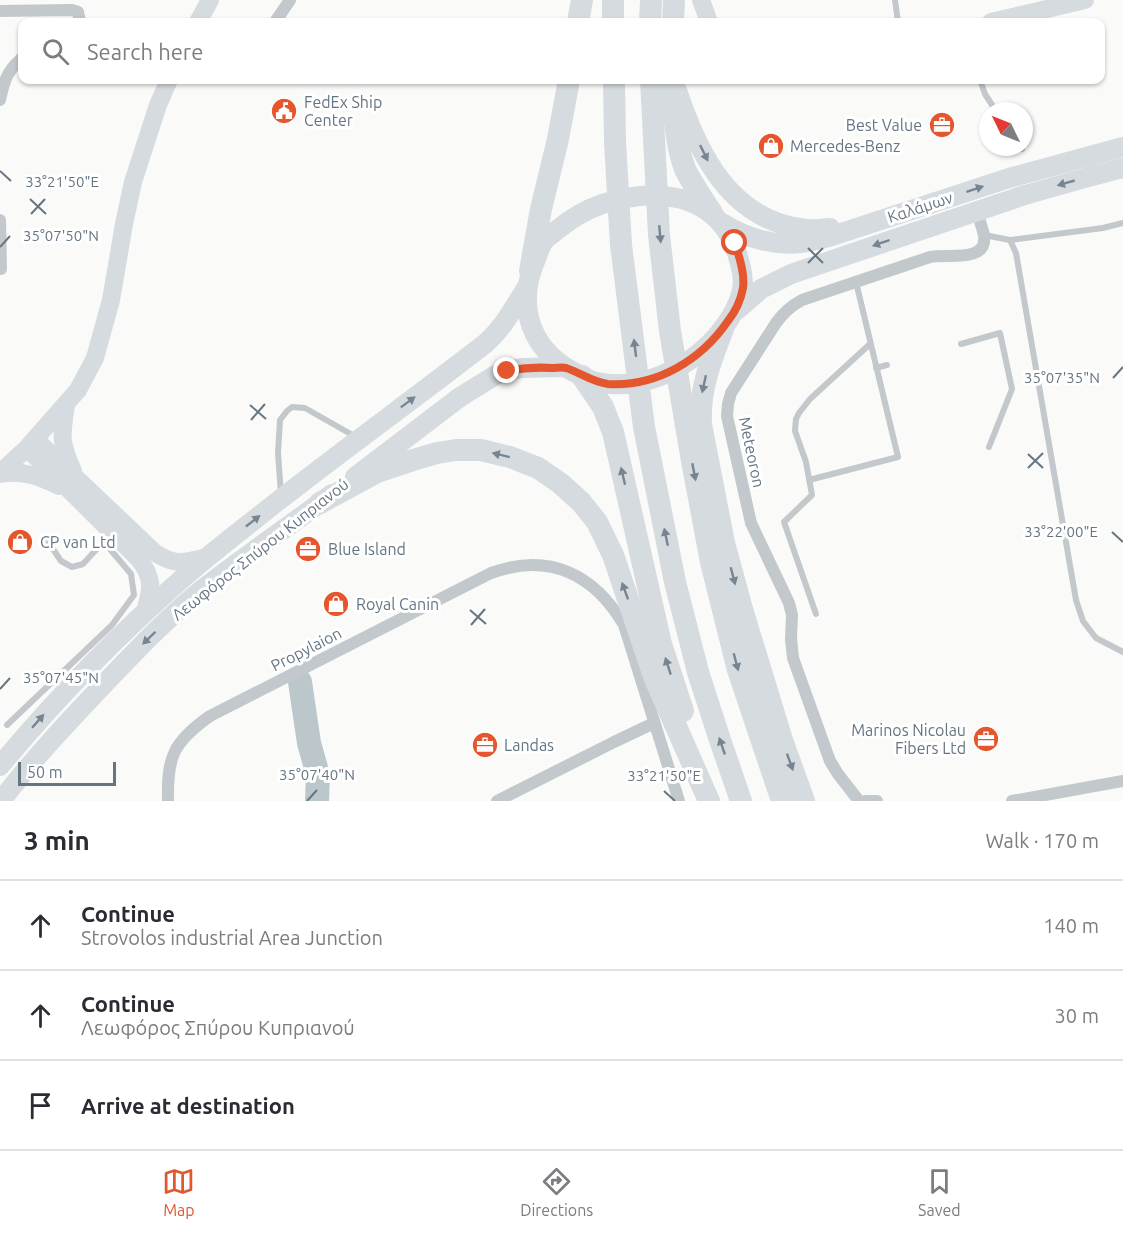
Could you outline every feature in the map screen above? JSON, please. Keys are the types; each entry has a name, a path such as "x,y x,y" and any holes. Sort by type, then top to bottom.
{"highway":[{"path":"579,18 582,0"},
{"path":"613,0 613,18"},
{"path":"650,18 651,0"},
{"path":"673,18 674,0"},
{"path":"528,279 568,84"},
{"path":"614,84 621,244 644,427 675,582 698,672 741,801"},
{"path":"651,84 659,235 670,331 711,562 738,670 782,801"},
{"path":"673,84 673,112 685,168 715,217"},
{"path":"727,323 707,370 700,408 701,424 724,543 733,576 782,740 804,801"},
{"path":"573,372 603,407 613,432 661,644 711,801"},
{"path":"320,503 377,472 437,453 456,450 481,450 510,457 538,468 560,483 581,502 597,522 605,538 631,606 655,680 711,801"}],"main road":[{"path":"200,18 210,0"},
{"path":"701,0 708,18"},
{"path":"1006,18 1061,3 1085,0"},
{"path":"0,474 31,444 78,390 95,358 112,296 133,182 167,84"},
{"path":"674,84 687,118 709,165 728,190 746,206 763,216 808,229 860,227"},
{"name":"Καλάμων","path":"715,217 736,231 749,236 783,244 802,243 829,237 1009,178 1123,147"},
{"name":"Καλάμων","path":"727,323 746,300 760,289 791,274 1025,195 1123,168"},
{"path":"653,195 688,200 715,217 735,243 743,274 743,288 740,300 727,323 707,346 687,363 651,380 608,384 573,372 544,348 536,338 527,314 528,279 543,242 566,223 591,208 615,199 653,195"},
{"name":"Λεωφόρος Σπύρου Κυπριανού","path":"0,766 45,713 96,661 145,612 207,557 498,332 510,315 528,279"},
{"name":"Λεωφόρος Σπύρου Κυπριανού","path":"1,801 21,774 133,653 207,586 486,381 507,371 522,368 573,372"},
{"path":"66,404 61,436 73,484 108,537 138,558 146,567 150,593 145,612"},
{"path":"31,444 73,484 164,559 181,563 207,557"},
{"path":"0,474 19,472 73,484"}],"street":[{"path":"278,18 290,0"},
{"path":"0,11 72,10 78,12 79,18"},
{"path":"0,100 3,83 10,70 18,62"},
{"path":"977,211 984,235"},
{"path":"0,220 1,269"},
{"name":"Meteoron","path":"859,801 830,761 795,665 791,644 793,620 791,610 751,523 727,416 728,404 731,393 783,314 791,307 802,300 935,256 973,254 981,248 984,235"},
{"name":"Propylaion","path":"168,801 169,767 175,750 186,735 210,716 491,573 526,565 551,566 586,582 604,597 624,625 679,801"},
{"path":"497,801 654,723"},
{"path":"1012,801 1030,800 1123,781"},
{"path":"865,801 877,801"}],"lane":[{"path":"895,0 897,18"},
{"path":"981,84 990,102"},
{"path":"984,235 1011,240 1103,228 1123,223"},
{"path":"1011,240 1016,253 1076,600 1083,621 1096,638 1123,652"},
{"path":"809,480 898,457 856,282"},
{"path":"961,344 1000,333 1012,389 989,447"},
{"path":"816,614 784,522 812,495 806,462 795,431 796,419 810,399 870,344"},
{"path":"876,368 887,365"},
{"path":"282,498 278,453 280,420 292,407 305,408 359,438"},
{"path":"7,725 111,625 134,595 131,574 108,537 83,564 72,567 61,561 45,537"}],"waterway":[{"path":"300,682 309,743 318,775 317,801"}],"place":[{"name":"FedEx Ship Center","path":"284,111"},
{"name":"Best Value","path":"942,125"},
{"name":"Mercedes-Benz","path":"771,146"},
{"name":"CP van Ltd","path":"20,542"},
{"name":"Blue Island","path":"308,549"},
{"name":"Royal Canin","path":"336,604"},
{"name":"Marinos Nicolau Fibers Ltd","path":"986,739"},
{"name":"Landas","path":"485,745"}],"route":[{"path":"507,371 522,368 564,367 597,382 627,384 651,380 687,363 723,329 740,300 743,274 735,243"}]}
